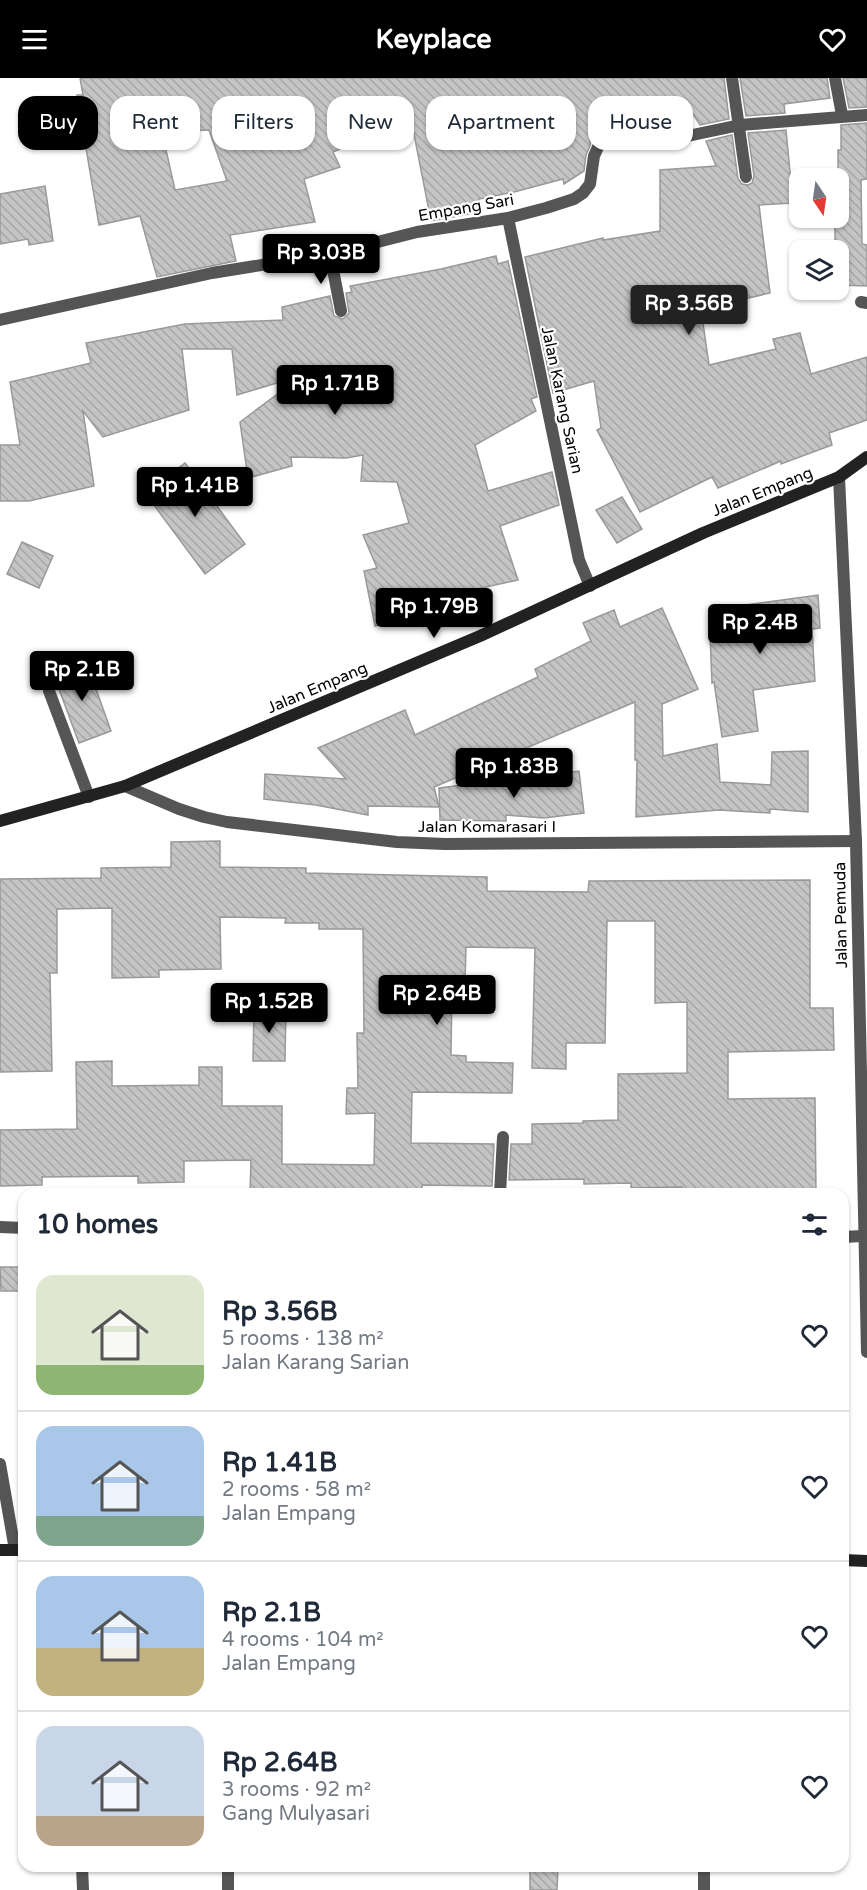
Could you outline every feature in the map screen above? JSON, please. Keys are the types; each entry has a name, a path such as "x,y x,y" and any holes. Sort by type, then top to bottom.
{"main road":[{"name":"Jalan Empang","path":"0,821 125,786 480,636 703,533 840,477 867,457"},
{"path":"0,1550 18,1550"},
{"path":"849,1560 867,1561"}],"street":[{"path":"732,78 746,177"},
{"path":"835,78 842,116"},
{"name":"Empang Sari","path":"0,320 212,273 330,254 417,232 508,218 574,199 590,184 598,145 608,141 659,142 740,125 867,115"},
{"name":"Jalan Karang Sarian","path":"508,218 579,560 590,586"},
{"path":"330,254 341,311"},
{"name":"Jalan Pemuda","path":"840,477 856,841 862,874 863,1236 867,1352"},
{"path":"49,691 88,797"},
{"name":"Jalan Komarasari I","path":"125,786 204,817 227,822 397,842 457,844 856,841"},
{"path":"500,1188 503,1137"},
{"path":"0,1227 18,1227"},
{"path":"849,1237 863,1236"},
{"path":"0,1464 18,1545"},
{"path":"82,1872 83,1890"},
{"path":"228,1872 228,1890"},
{"path":"704,1872 704,1890"}],"building":[{"path":"80,78 724,78 729,119 700,125 693,114 693,96 588,96 588,150 584,171 564,184 563,179 479,199 481,212 431,221 414,134 414,96 327,96 327,150 338,150 333,152 340,167 304,179 315,222 230,235 236,261 157,277 140,216 99,225 86,150 98,150 98,96 77,95 83,95"},
{"path":"740,78 827,78 830,98 784,104 785,113 746,116"},
{"path":"843,78 867,78 867,107 849,108"},
{"path":"867,123 867,179 861,180 862,244 867,245 867,286 849,285 849,240 835,240 835,228 849,228 849,168 838,168 841,125"},
{"path":"786,130 790,168 789,203 759,205 770,293 701,309 709,365 776,349 773,339 800,333 811,374 867,357 867,420 829,433 832,445 781,464 781,461 718,488 712,477 640,512 597,430 601,428 594,381 553,393 525,257 603,238 603,240 660,231 660,170 716,166 706,141 732,135 738,179 742,184 752,183 754,176 748,133"},
{"path":"45,186 53,241 29,245 28,239 0,244 0,194"},
{"path":"496,256 498,264 508,261 537,397 531,399 536,411 475,445 488,491 552,472 559,505 500,526 518,580 454,594 457,603 402,622 402,619 375,626 364,571 377,568 363,535 409,523 397,482 361,481 363,455 346,458 291,457 292,466 248,478 240,422 303,375 237,395 232,349 182,349 189,410 103,437 83,411 94,486 29,501 0,501 0,445 20,445 10,382 91,363 86,343 185,324 283,320 282,307 330,296 334,316 343,319 349,313 346,293 352,292 350,286"},
{"path":"185,463 245,544 205,574 145,493"},
{"path":"622,497 642,529 617,543 596,510"},
{"path":"22,542 53,556 39,588 7,574"},
{"path":"818,595 820,628 812,629 815,681 753,690 758,731 722,737 714,682 712,683 709,610"},
{"path":"662,608 698,689 662,704 663,756 717,744 720,782 771,785 772,752 808,751 808,812 770,809 770,813 719,810 636,817 635,702 434,787 439,807 368,806 368,815 316,805 264,799 265,774 346,779 318,748 405,710 415,735 538,677 535,669 591,641 583,623 614,610 620,627"},
{"path":"86,661 111,731 79,743 53,673"},
{"path":"579,771 584,813 544,818 506,815 506,821 440,820 439,788"},
{"path":"220,841 220,867 306,868 306,873 487,877 487,891 588,892 589,881 810,880 810,1008 833,1008 834,1050 728,1052 728,1099 815,1098 816,1188 631,1188 631,1183 584,1184 584,1179 509,1180 511,1144 532,1144 532,1124 618,1120 618,1074 687,1073 687,1002 655,1003 655,921 607,921 605,1043 566,1043 566,1069 532,1068 535,948 466,947 465,984 452,984 451,1055 466,1056 466,1062 513,1063 512,1093 412,1092 411,1143 494,1144 492,1186 250,1188 251,1160 184,1161 184,1182 138,1183 138,1176 42,1177 42,1185 0,1186 0,1130 77,1129 76,1062 112,1061 112,1086 199,1085 199,1067 222,1067 222,1106 282,1106 282,1164 374,1165 375,1113 346,1114 347,1088 358,1088 357,1033 364,1033 363,929 319,929 319,923 285,923 286,918 220,917 221,969 159,970 159,977 112,978 112,908 57,909 57,973 50,973 52,1071 0,1072 0,879 101,878 101,868 171,867 171,842"},
{"path":"254,1007 286,1008 285,1061 253,1061"},
{"path":"0,1267 18,1267 18,1291 1,1291"},
{"path":"530,1872 558,1872 557,1890 530,1890"}]}
